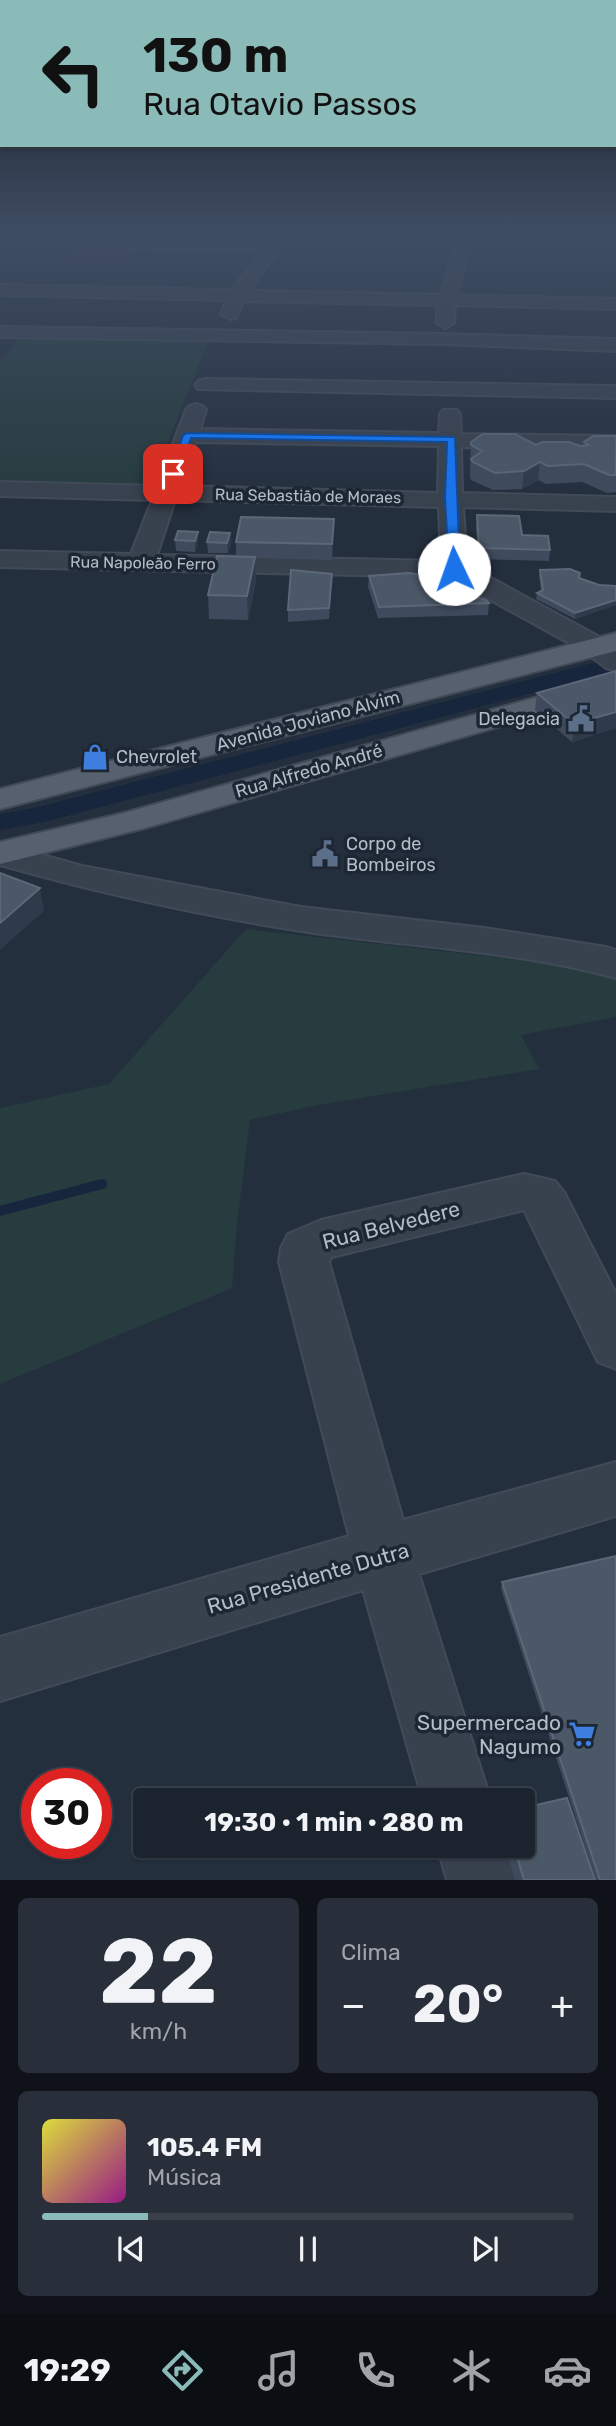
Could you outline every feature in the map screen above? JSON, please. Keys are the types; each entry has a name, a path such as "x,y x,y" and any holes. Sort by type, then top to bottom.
{"main road":[{"name":"Avenida Joviano Alvim","path":"4,798 610,658"},
{"name":"Rua Alfredo André","path":"0,854 133,821 610,658"}],"street":[{"path":"141,563 227,325"},
{"path":"444,325 443,339 452,439 450,498 454,569 610,658"},
{"path":"3,336 218,349 443,339 616,345"},
{"path":"205,386 616,392"},
{"path":"187,435 616,443"},
{"name":"Rua Sebastião de Moraes","path":"0,489 616,504"},
{"name":"Rua Napoleão Ferro","path":"0,559 454,569"},
{"path":"0,854 78,876 301,919 485,940 606,960 616,965"},
{"name":"Rua Belvedere","path":"383,1555 304,1262 305,1248 321,1240 524,1192 538,1194 547,1205 616,1346"},
{"name":"Rua Presidente Dutra","path":"0,1669 616,1489"},
{"path":"383,1555 453,1788"},
{"path":"475,1858 481,1880"}],"green space":[{"path":"19,337 209,340 150,486 0,481 0,363"},
{"path":"246,929 522,960 587,971 616,979 616,1017 521,1035 539,1069 318,1105 250,1120 232,1288 0,1384 0,1108 109,1084"}],"building":[{"path":"483,434 515,434 536,445 542,442 569,442 580,446 589,445 584,442 593,436 616,436 616,475 609,475 584,464 548,466 540,462 524,471 495,473 471,459 482,451 471,445 471,442"},
{"path":"477,515 519,516 522,535 548,536 550,550 479,548"},
{"path":"241,517 334,519 332,544 236,542"},
{"path":"178,531 198,532 195,541 175,540"},
{"path":"210,532 230,533 227,543 207,542"},
{"path":"217,556 255,557 247,596 208,595"},
{"path":"570,569 580,573 579,578 599,585 616,586 616,600 575,613 537,593 543,590 540,570"},
{"path":"291,570 332,574 329,608 288,610"},
{"path":"408,573 425,575 438,583 454,583 459,591 489,603 379,607 369,576"},
{"path":"616,671 616,712 574,724 537,693"},
{"path":"0,873 40,888 0,923"},
{"name":"Supermercado Nagumo","path":"616,1556 616,1880 600,1880 502,1582"},
{"path":"567,1798 595,1880 524,1880 518,1858 535,1858 535,1805"}],"waterway":[{"path":"0,822 35,816 616,664"},
{"path":"0,1211 102,1184"}],"place":[{"name":"Delegacia","path":"581,719"},
{"name":"Chevrolet","path":"95,757"},
{"name":"Corpo de Bombeiros","path":"325,854"},
{"name":"Supermercado Nagumo","path":"582,1734"}],"route":[{"path":"173,474 187,435 452,439 450,498 454,569"}]}
